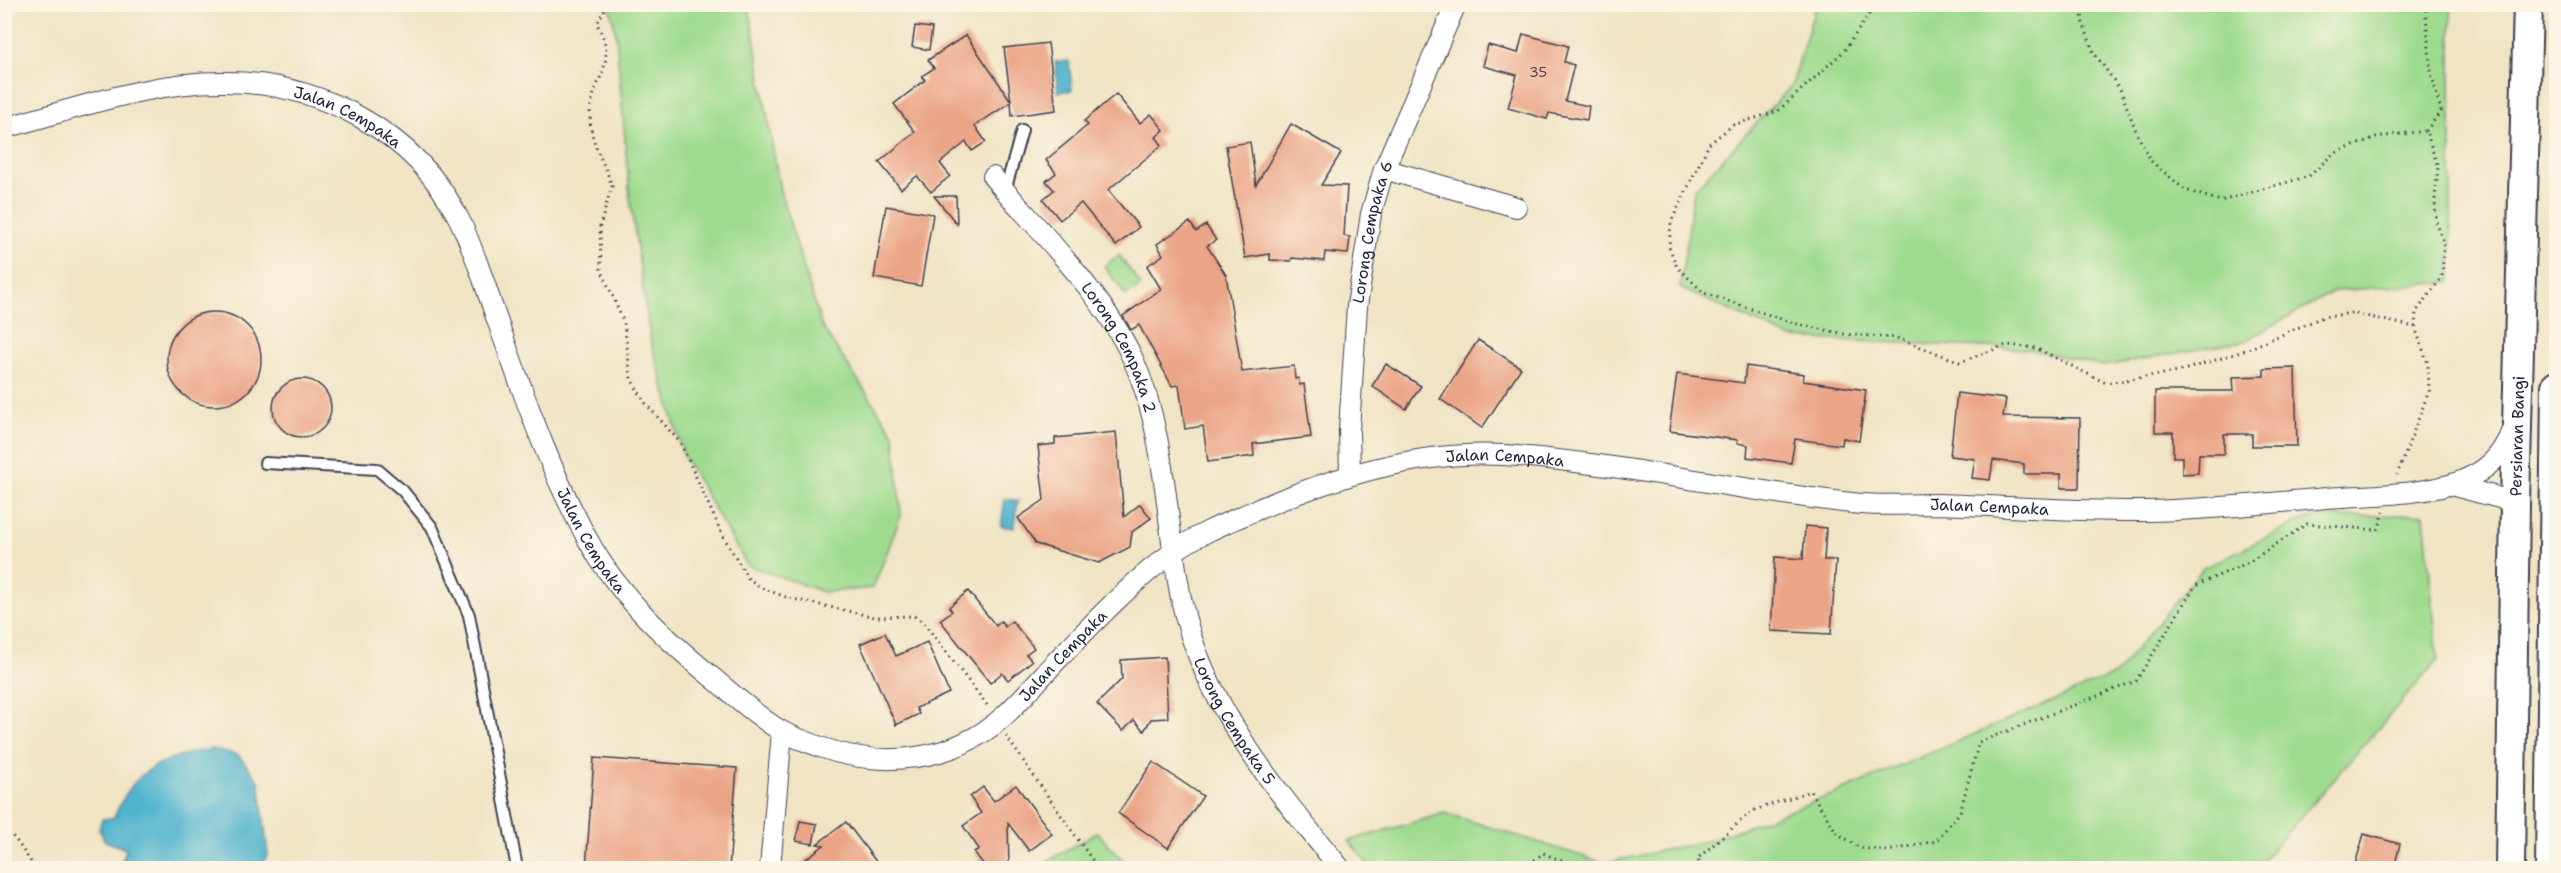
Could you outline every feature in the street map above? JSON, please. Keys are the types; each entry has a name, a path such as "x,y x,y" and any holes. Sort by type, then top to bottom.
{"main road":[{"name":"Persiaran Bangi","path":"2510,868 2528,4"},
{"path":"2550,868 2556,386"}],"street":[{"name":"Lorong Cempaka 6","path":"1350,474 1349,430 1357,306 1371,214 1384,169 1456,4"},
{"name":"Jalan Cempaka","path":"4,128 134,93 190,82 234,81 280,86 328,100 380,130 416,158 457,214 560,483 589,543 609,572 651,622 690,660 782,732 830,750 870,760 910,758 955,748 997,724 1104,613 1172,552 1206,532 1300,491 1350,474 1451,456 1498,455 1581,463 1720,486 1870,505 1938,504 2043,510 2154,511 2390,493 2451,485 2480,471 2503,451 2519,404"},
{"path":"1384,169 1516,207"},
{"name":"Lorong Cempaka 2","path":"999,184 1113,320 1134,361 1147,397 1157,441 1172,552"},
{"name":"Jalan Cempaka","path":"2451,485 2516,502"},
{"name":"Lorong Cempaka 5","path":"1172,552 1183,606 1199,657 1219,700 1248,749 1340,868"},
{"path":"770,868 782,732"}],"lane":[{"path":"999,184 1023,130"},
{"path":"265,463 377,469 403,491 432,527 469,615 517,868"}],"path":[{"path":"607,4 597,24 606,47 603,77 590,113 594,142 612,186 600,226 601,269 609,291 621,311 627,336 631,380 637,392 680,442 723,536 748,578 760,587 788,598 874,617 914,616 923,622 968,678 997,724 1095,864 1091,868"},
{"path":"1876,4 1844,51 1778,111 1733,125 1709,144 1671,222 1669,247 1677,267 1704,292 1793,323 1844,334 1897,338 1960,362 2006,345 2036,348 2106,382 2177,372 2241,352 2323,317 2352,313 2415,327"},
{"path":"2081,4 2083,23 2094,53 2120,89 2138,136 2151,161 2185,190 2222,201 2309,176 2333,154 2376,137 2426,131 2441,111 2431,72 2426,4"},
{"path":"1700,868 1698,858 1752,811 1810,791 1837,833 1860,848 1888,851 1935,841 1960,812 1979,742 2136,681 2195,586 2249,562 2307,524 2378,530 2429,391 2428,364 2415,327 2416,312 2442,277 2444,243 2436,210 2438,168 2426,131"},
{"path":"4,828 35,868"},
{"path":"1525,868 1543,854 1579,868"}],"green space":[{"path":"610,5 752,5 750,14 780,191 822,327 894,434 901,516 873,588 823,592 747,565 684,457 650,338 630,198 616,35"},
{"path":"1816,5 2451,5 2451,282 2334,291 2245,341 2104,366 2028,349 1791,338 1680,288 1694,190 1792,85"},
{"path":"1119,255 1141,285 1126,296 1104,266"},
{"path":"2424,514 2438,660 2256,868 1371,868 1349,841 1445,813 1604,863 1711,840 1834,794 2116,674 2203,568 2306,518"},
{"path":"1097,832 1130,868 1036,868"}],"water":[{"path":"1069,61 1072,90 1058,92 1055,62"},
{"path":"1005,499 1018,501 1014,528 1001,526"},
{"path":"212,749 238,755 259,781 268,854 260,868 230,868 225,865 216,868 120,868 126,849 105,841 99,829 102,819 114,818 130,788 151,768 178,756"}],"building":[{"path":"915,26 932,28 929,50 912,47"},
{"path":"1523,34 1568,46 1564,62 1574,65 1565,101 1589,106 1587,120 1549,113 1547,119 1508,108 1517,75 1483,66 1488,45 1518,53"},
{"path":"966,35 1011,101 1004,48 1048,43 1056,110 1012,116 1011,102 975,126 986,142 972,151 966,142 940,163 950,176 931,192 917,176 901,189 879,162 915,132 894,104 925,80 922,76 934,68 928,60"},
{"path":"1116,94 1140,123 1151,114 1164,130 1156,137 1162,145 1108,190 1139,227 1116,246 1081,203 1060,220 1043,199 1054,190 1046,181 1056,173 1046,160 1088,125 1084,121"},
{"path":"1291,124 1341,153 1321,185 1347,186 1344,236 1350,237 1348,254 1325,252 1324,261 1292,258 1291,261 1270,260 1270,254 1245,258 1226,146 1250,142 1256,185"},
{"path":"934,196 956,196 957,224"},
{"path":"886,206 933,214 921,286 874,278"},
{"path":"1190,222 1196,232 1206,225 1216,240 1207,246 1226,275 1242,372 1294,366 1295,379 1299,378 1300,385 1304,384 1311,437 1253,444 1254,456 1208,462 1203,426 1185,429 1179,385 1172,386 1139,325 1131,330 1123,316 1161,289 1147,266 1163,255 1157,244"},
{"path":"214,312 232,315 247,326 258,341 261,359 258,377 247,392 232,403 214,406 196,403 181,392 170,377 167,359 170,341 181,326 196,315"},
{"path":"1478,340 1521,368 1482,428 1440,399"},
{"path":"1386,364 1421,386 1406,409 1372,386"},
{"path":"1746,366 1804,374 1803,381 1866,390 1859,441 1843,438 1842,445 1795,439 1791,463 1747,457 1748,445 1737,443 1738,440 1669,431 1677,374 1744,383"},
{"path":"2295,368 2297,446 2252,446 2252,434 2224,434 2224,454 2199,454 2198,473 2182,474 2182,457 2173,457 2173,432 2155,432 2155,391 2234,391 2233,377 2264,376 2264,369"},
{"path":"296,379 308,379 323,387 331,402 331,414 323,429 308,437 296,437 281,429 273,414 273,402 281,387"},
{"path":"1957,393 2006,399 2003,417 2080,418 2079,488 2061,488 2061,474 2024,474 2024,464 1993,460 1990,480 1972,478 1975,459 1950,456"},
{"path":"1116,432 1124,517 1140,504 1151,518 1132,532 1130,547 1099,563 1036,544 1018,518 1044,500 1038,446 1055,444 1055,438"},
{"path":"1805,526 1826,528 1824,560 1836,560 1831,634 1771,631 1775,557 1803,559"},
{"path":"968,591 996,626 1001,621 1005,627 1012,621 1034,648 1026,654 1032,661 1008,680 1002,673 990,683 940,620 952,611 949,607"},
{"path":"885,633 896,656 927,642 949,693 916,708 919,714 896,725 860,644"},
{"path":"1165,657 1168,718 1151,719 1144,731 1134,720 1123,731 1097,704 1122,679 1121,660"},
{"path":"594,758 737,768 729,868 586,868"},
{"path":"1153,762 1203,796 1168,848 1118,813"},
{"path":"1016,785 1052,834 1029,851 1008,823 1009,868 986,868 974,852 979,849 963,826 981,813 970,797 983,787 994,801"},
{"path":"800,821 817,824 813,844 796,841"},
{"path":"846,822 881,868 794,868 824,845 817,844"},
{"path":"2364,834 2400,844 2394,868 2354,868"}]}
